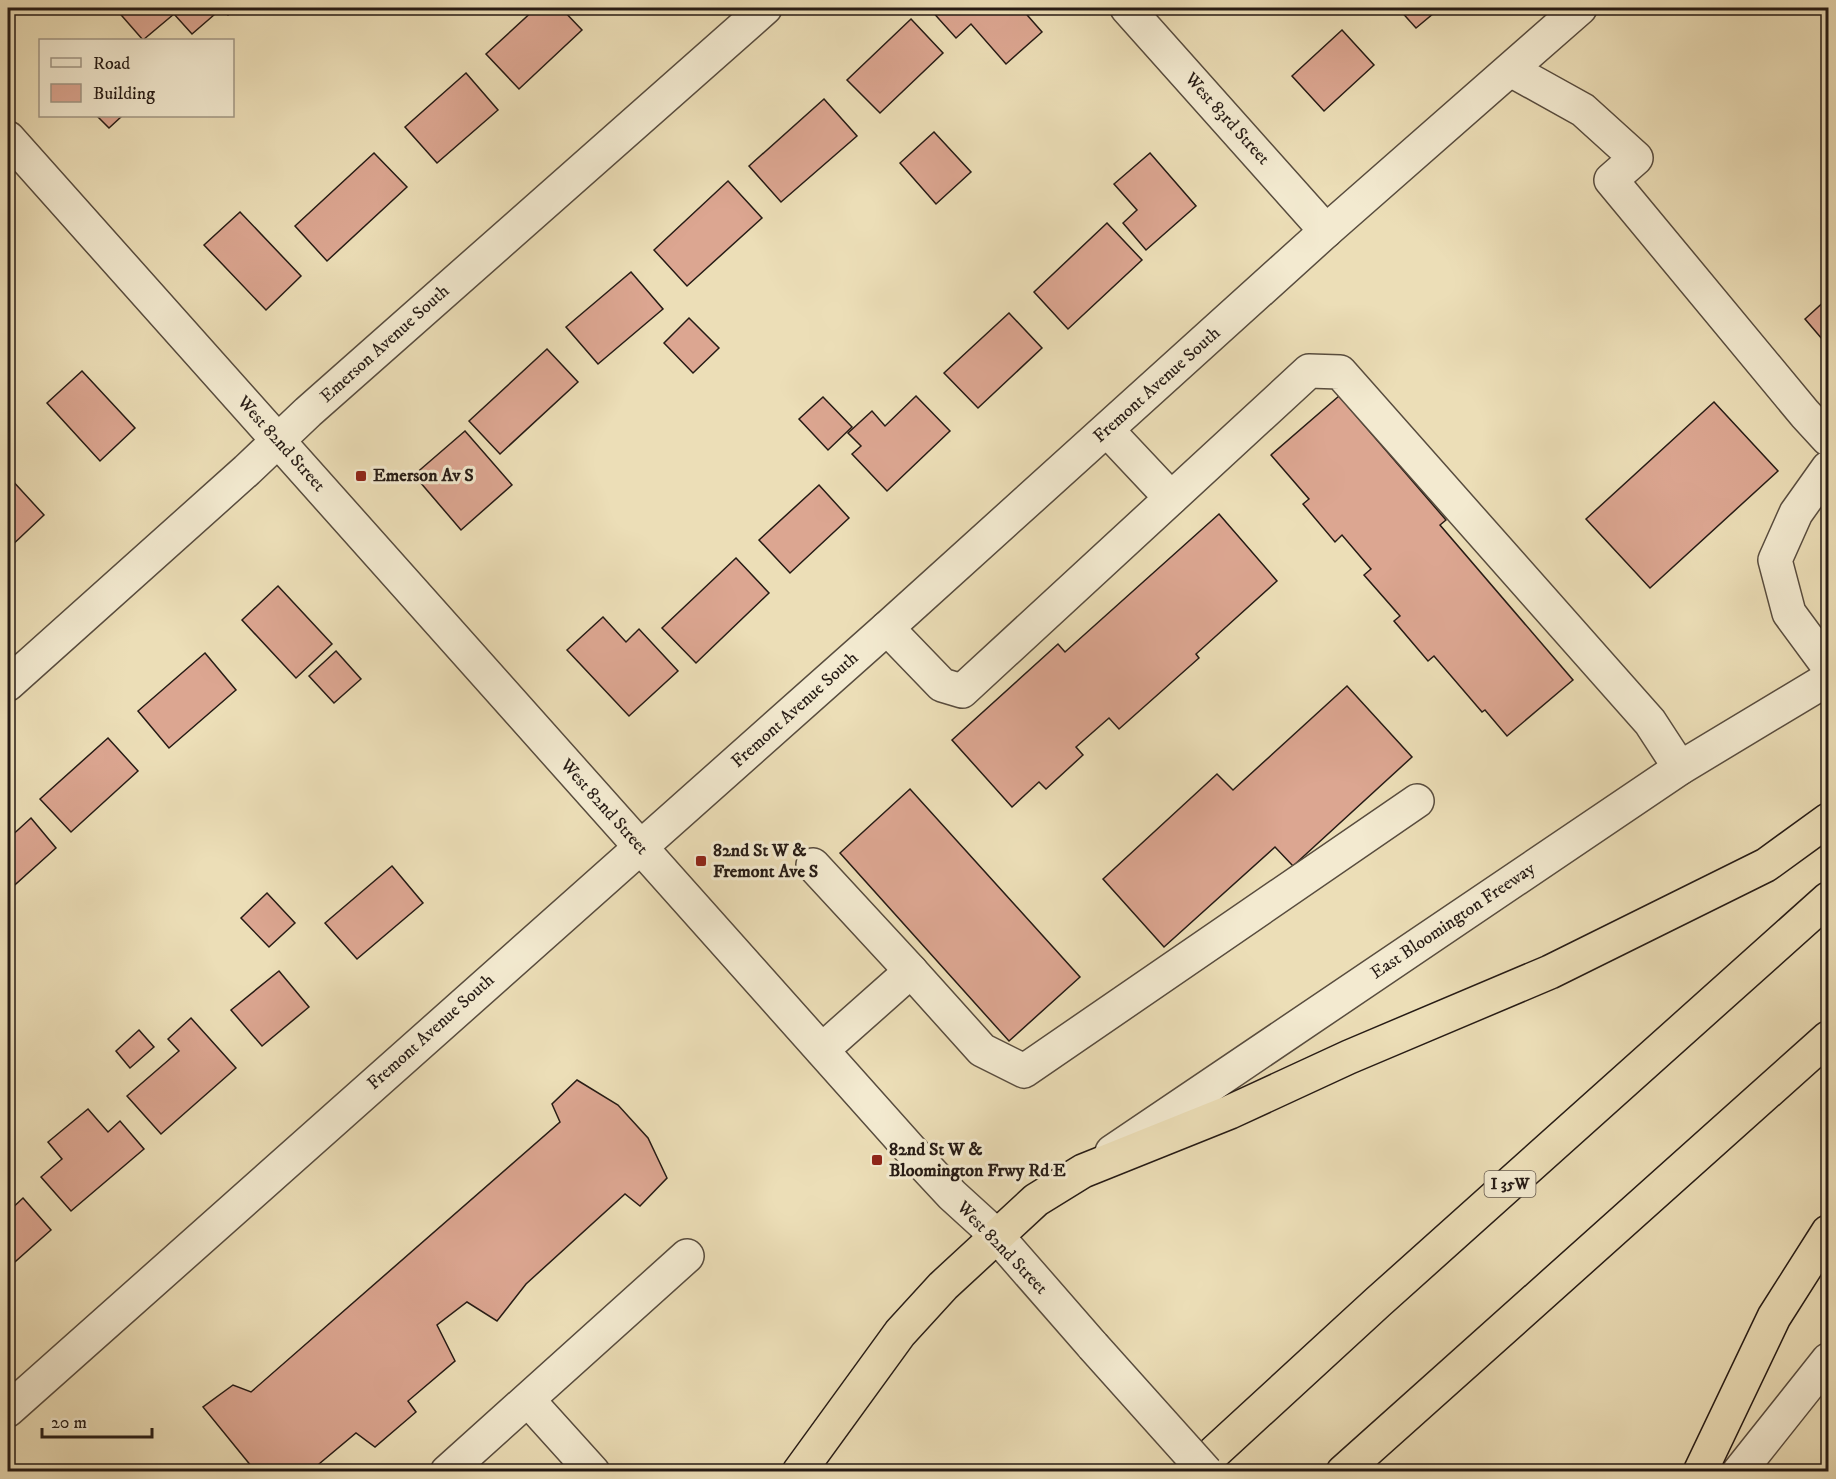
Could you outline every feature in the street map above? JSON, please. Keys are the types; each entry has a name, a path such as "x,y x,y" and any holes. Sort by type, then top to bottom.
{"highway":[{"path":"799,1467 900,1333 943,1286 1036,1200 1083,1171 1230,1112 1349,1057 1550,972 1766,864 1828,820"},
{"name":"I 35W","path":"1193,1472 1378,1302 1828,898"},
{"path":"1343,1472 1828,1038"},
{"path":"1700,1472 1774,1317 1828,1233"}],"street":[{"name":"Emerson Avenue South","path":"8,684 765,8"},
{"name":"West 83rd Street","path":"1127,8 1326,231"},
{"name":"Fremont Avenue South","path":"8,1410 887,628 1326,231 1580,8"},
{"path":"1510,70 1583,110 1636,158 1611,180 1828,439"},
{"name":"West 82nd Street","path":"8,138 952,1195 997,1236 1206,1472"},
{"path":"887,628 942,685 962,691 1309,371 1340,372 1650,722 1680,768"},
{"path":"1107,430 1171,498"},
{"path":"1828,468 1796,513 1775,560 1790,613 1828,666"},
{"name":"East Bloomington Freeway","path":"1083,1171 1680,768 1828,679"},
{"path":"813,865 982,1050 1024,1071 1417,801"},
{"path":"822,1050 911,971"},
{"path":"447,1472 687,1256"},
{"path":"1739,1472 1828,1360"},
{"path":"528,1400 593,1472"}],"building":[{"path":"115,8 222,8 192,34 174,14 142,39"},
{"path":"222,8 237,8 228,15"},
{"path":"536,8 561,8 582,30 519,89 486,54"},
{"path":"1021,8 1042,32 1006,64 971,24 956,38 930,9"},
{"path":"1398,8 1440,8 1416,28"},
{"path":"911,19 943,53 880,113 847,80"},
{"path":"1342,30 1374,65 1324,111 1292,76"},
{"path":"466,73 498,110 437,163 405,127"},
{"path":"824,99 857,136 781,202 749,166"},
{"path":"98,117 121,117 109,128"},
{"path":"934,132 971,172 936,204 900,163"},
{"path":"374,153 407,187 327,261 295,226"},
{"path":"1150,153 1196,206 1146,250 1123,223 1137,210 1114,184"},
{"path":"728,181 762,218 687,286 654,250"},
{"path":"240,212 301,276 266,310 204,245"},
{"path":"1107,223 1142,260 1068,329 1034,292"},
{"path":"631,272 663,309 598,364 566,327"},
{"path":"1828,298 1828,346 1805,319"},
{"path":"1009,313 1042,348 978,408 944,373"},
{"path":"689,318 719,348 693,373 664,343"},
{"path":"547,349 578,382 500,454 469,421"},
{"path":"82,371 135,428 100,461 47,403"},
{"path":"916,396 950,431 887,491 852,454 861,446 848,433 872,411 885,426"},
{"path":"1339,396 1446,520 1440,525 1573,680 1507,736 1485,710 1482,712 1434,656 1428,661 1394,621 1400,616 1364,575 1371,569 1342,535 1335,542 1303,504 1309,499 1271,455"},
{"path":"823,397 852,427 828,450 799,419"},
{"path":"1714,402 1778,471 1650,588 1586,519"},
{"path":"465,431 512,485 461,530 414,475"},
{"path":"10,478 44,515 8,549 8,481"},
{"path":"819,485 849,518 790,573 759,540"},
{"path":"1219,514 1277,581 1196,654 1199,658 1119,729 1109,718 1076,747 1083,755 1046,789 1039,782 1012,807 952,740 1058,644 1065,652"},
{"path":"736,558 769,593 696,663 662,628"},
{"path":"278,586 332,644 296,678 242,620"},
{"path":"603,617 626,642 639,629 678,671 629,716 567,650"},
{"path":"336,651 361,679 334,703 309,676"},
{"path":"205,653 236,690 169,748 138,711"},
{"path":"1347,686 1412,757 1293,866 1275,847 1164,947 1103,879 1217,774 1233,790"},
{"path":"108,738 138,771 71,832 40,799"},
{"path":"910,789 1080,977 1009,1041 840,853"},
{"path":"31,818 56,848 8,891 8,839"},
{"path":"392,866 423,903 357,959 325,923"},
{"path":"267,893 295,923 269,947 241,918"},
{"path":"279,971 309,1007 262,1046 231,1010"},
{"path":"191,1018 236,1068 161,1134 127,1096 179,1051 168,1039"},
{"path":"139,1030 154,1047 130,1068 116,1051"},
{"path":"577,1080 618,1105 648,1138 667,1178 640,1206 625,1194 526,1284 497,1321 467,1302 437,1325 455,1361 408,1401 416,1412 375,1447 356,1433 319,1464 321,1472 256,1472 203,1407 233,1385 251,1392 560,1122 552,1104"},
{"path":"88,1109 108,1132 120,1121 144,1149 71,1211 41,1177 62,1159 48,1142"},
{"path":"23,1198 51,1230 8,1268 8,1212"}],"place":[{"name":"Emerson Av S","path":"361,476"},
{"name":"82nd St W & Fremont Ave S","path":"701,861"},
{"name":"82nd St W & Bloomington Frwy Rd E","path":"877,1160"}]}
